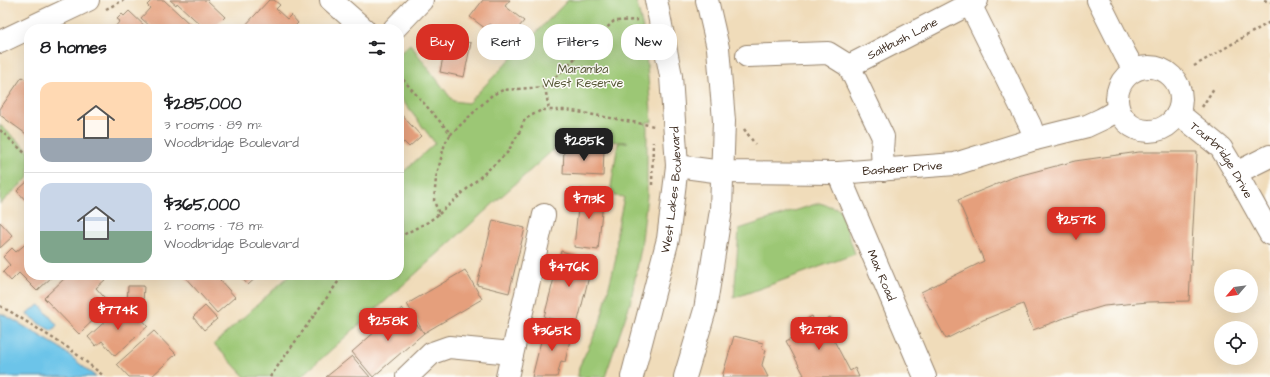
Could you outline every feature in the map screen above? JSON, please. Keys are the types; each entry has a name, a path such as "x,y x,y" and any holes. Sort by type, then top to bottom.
{"street":[{"path":"36,24 88,0"},
{"path":"331,0 358,24"},
{"path":"399,24 422,0"},
{"path":"685,377 705,310 721,210 724,121 718,48 707,0"},
{"path":"1098,0 1134,70"},
{"path":"974,2 1035,139"},
{"name":"Saltbush Lane","path":"849,66 974,2"},
{"name":"West Lakes Boulevard","path":"632,377 668,239 677,166 672,76 649,7"},
{"path":"1,40 24,29"},
{"path":"747,56 828,53 849,66 883,137 883,170"},
{"path":"1143,67 1153,67 1163,70 1171,76 1177,84 1181,103 1178,113 1172,122 1164,128 1153,132 1142,131 1128,124 1118,110 1116,101 1119,87 1126,76 1134,70 1143,67"},
{"name":"Basheer Drive","path":"677,166 722,172 838,173 956,164 1035,139 1087,126 1118,110"},
{"name":"Tourbridge Drive","path":"1178,113 1221,148 1270,234"},
{"path":"1236,173 1270,156"},
{"name":"Max Road","path":"838,173 925,377"},
{"path":"507,377 544,215"},
{"path":"407,377 432,353 449,347 512,353"}],"path":[{"path":"1264,0 1270,2"},
{"path":"439,214 434,201 436,178 445,143 451,134 497,92 503,90 545,87 614,20 643,20 649,7"},
{"path":"1194,66 1270,22"},
{"path":"404,81 451,134"},
{"path":"545,87 548,110"},
{"path":"1200,110 1214,88"},
{"path":"404,234 428,222 439,214 507,153 519,133 525,119 542,110 567,110 654,126 653,118"},
{"path":"0,130 24,152"},
{"path":"652,186 653,142"},
{"path":"270,377 339,280"},
{"path":"0,306 70,349 105,377"}],"green space":[{"name":"Maramba West Reserve","path":"568,0 636,0 642,24 621,24 621,60 646,60 652,122 647,122 647,196 641,248 630,304 605,377 578,377 579,367 600,323 616,258 617,231 624,197 615,196 611,187 618,143 628,142 564,140 301,377 245,377 214,344 284,280 404,280 404,171 435,143 404,103 404,49 410,44 416,52 416,60 422,60 453,101 468,103 510,60 535,60 535,34 543,26 543,60 613,60 613,24 545,24"},
{"path":"0,125 24,147 24,182 0,204"},
{"path":"819,203 840,209 855,254 734,298 739,229"}],"water":[{"path":"40,305 57,325 52,331 27,315 28,312"},
{"path":"0,313 59,347 96,377 0,377"}],"building":[{"path":"152,0 164,0 190,24 148,24 141,18 150,8 147,5"},
{"path":"170,0 207,0 225,17 218,24 200,24 177,3 176,5"},
{"path":"269,0 274,0 280,5 276,9 287,19 291,15 298,23 297,24 247,24"},
{"path":"483,0 510,0 505,6 524,21 522,24 479,24 470,17"},
{"path":"129,11 143,24 117,24 120,21 117,19 122,14 124,16"},
{"path":"469,43 471,43 469,53"},
{"path":"442,60 468,60 464,77 440,72"},
{"path":"22,77 24,78 24,132 0,115 0,109"},
{"path":"404,117 421,136 409,147 404,142"},
{"path":"564,148 604,149 603,176 563,174"},
{"path":"1139,152 1197,152 1189,301 1148,302 1104,306 1067,317 1033,330 1023,304 983,320 946,339 921,292 984,261 958,200 1014,177 1075,161"},
{"path":"24,185 24,199 17,191"},
{"path":"580,189 604,192 598,250 574,247"},
{"path":"493,220 525,228 509,293 477,285"},
{"path":"0,222 13,236 0,248"},
{"path":"24,245 24,278 19,273 11,281 3,272 10,265 3,257 12,248 16,252"},
{"path":"561,251 593,260 577,325 544,317"},
{"path":"465,270 482,299 424,333 407,304"},
{"path":"26,280 49,280 37,291"},
{"path":"63,280 105,280 96,288 110,304 79,334 44,298"},
{"path":"187,280 220,280 235,297 217,313"},
{"path":"244,280 254,280 248,285"},
{"path":"128,286 144,286 143,303 127,302"},
{"path":"122,306 135,320 140,317 148,326 115,356 102,341 96,346 88,337"},
{"path":"205,306 217,319 204,330 193,317"},
{"path":"402,308 424,333 373,377 352,352"},
{"path":"812,316 816,325 830,317 837,330 830,333 850,371 855,368 859,377 799,377 804,375 786,341 802,333 798,324"},
{"path":"545,325 572,331 565,362 561,361 557,377 532,377"},
{"path":"154,331 176,354 151,377 129,377 117,364"},
{"path":"734,336 763,343 762,349 766,350 762,365 768,377 722,377"},
{"path":"352,356 370,377 326,377"}]}
